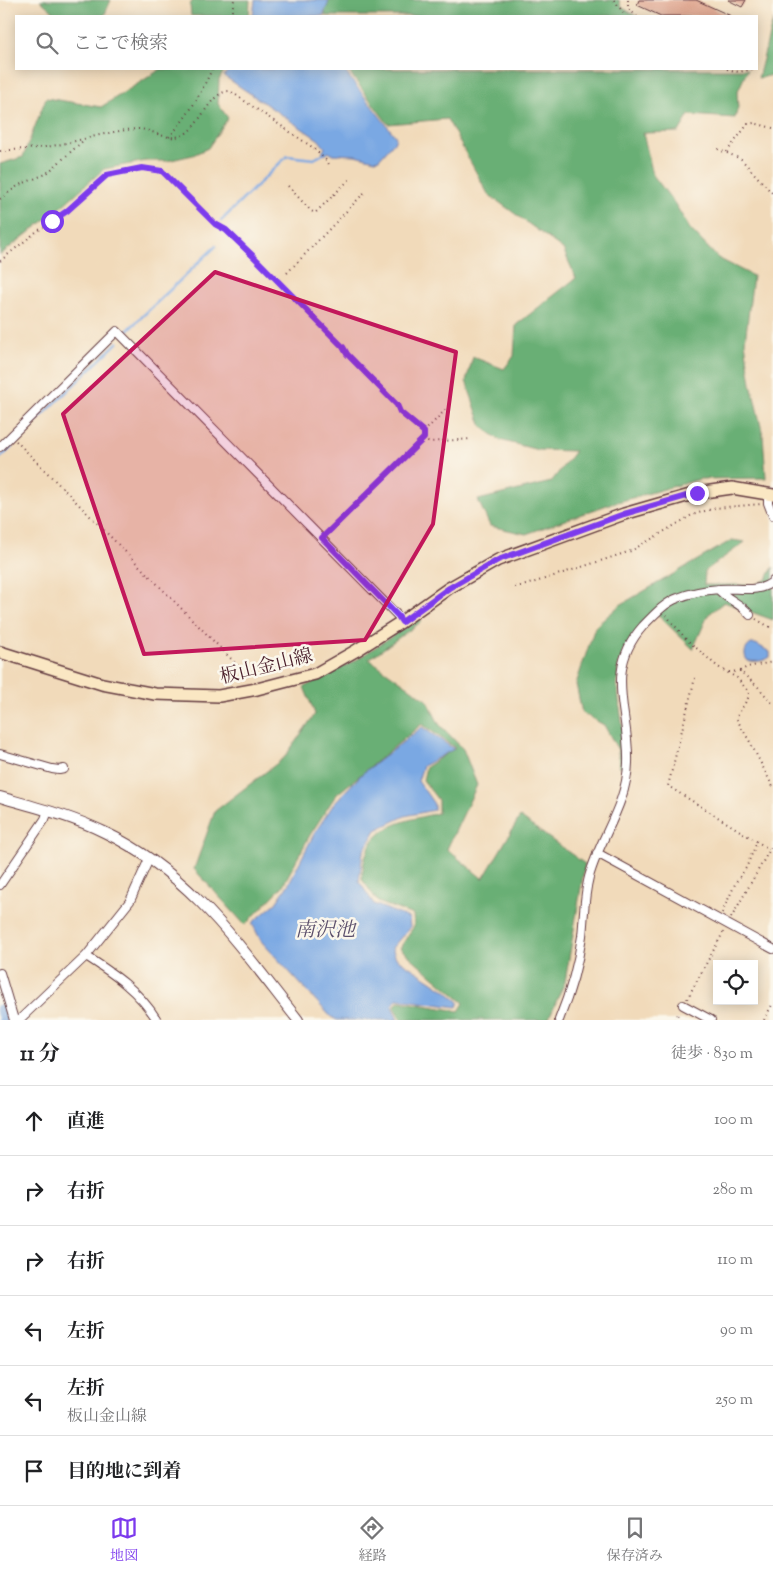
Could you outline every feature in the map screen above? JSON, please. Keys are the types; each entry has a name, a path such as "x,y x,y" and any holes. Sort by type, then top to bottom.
{"main road":[{"name":"板山金山線","path":"0,652 102,684 156,694 219,696 257,689 315,674 402,622 449,588 498,560 624,514 697,493 732,488 770,497"}],"street":[{"path":"0,447 117,331 322,538 402,622"},
{"path":"770,497 773,516"},
{"path":"559,1020 576,972 588,880 597,853 621,803 627,776 628,751 620,686 621,667 624,656 636,634 671,601 679,597 718,589 759,588 768,586 773,581"},
{"path":"718,589 744,607 750,615"},
{"path":"0,754 52,769 64,769"},
{"path":"0,797 79,821 107,833 127,843 174,875 214,915 298,1020"},
{"path":"0,885 46,819 48,811"},
{"path":"597,853 773,949"},
{"path":"19,1020 86,956 130,901 150,859"},
{"path":"86,956 128,985 142,999 157,1020"},
{"path":"0,973 14,1020"},
{"path":"683,1005 710,1020"}],"path":[{"path":"231,15 234,0"},
{"path":"614,0 625,15"},
{"path":"628,0 628,9 636,15"},
{"path":"169,137 186,117 211,70"},
{"path":"731,70 740,72 749,70"},
{"path":"0,151 46,147 86,139 100,134 138,129 169,137 181,136 188,133 214,100 222,93 230,91 319,153 330,166"},
{"path":"726,153 748,124 754,123 773,128"},
{"path":"0,199 19,185 46,174 86,139"},
{"path":"718,149 741,159 773,194"},
{"path":"0,260 67,211 107,175 142,168 159,169 215,224 226,230 253,256 343,347 347,354 397,405 400,412 424,432"},
{"path":"288,186 315,213 350,179"},
{"path":"287,273 364,193"},
{"path":"322,538 424,438 424,432 449,406"},
{"path":"11,436 249,678"},
{"path":"424,438 428,442 472,439"},
{"path":"515,587 526,586 630,551 702,511 770,497"},
{"path":"661,609 686,639 718,667 729,672 749,692 748,698 736,718 773,786"},
{"path":"750,615 773,629"},
{"path":"729,672 740,671 747,666 773,662"},
{"path":"740,671 773,704"},
{"path":"695,678 668,786 769,849"},
{"path":"719,920 757,842"},
{"path":"764,1020 773,1003"}],"highlighted area":[{"path":"215,272 456,352 433,524 365,640 144,654 63,414"}],"green space":[{"path":"40,0 111,0 104,15 57,15"},
{"path":"193,0 250,0 249,15 191,15 190,5"},
{"path":"326,0 619,0 621,7 634,15 325,15"},
{"path":"773,20 773,75 758,78"},
{"path":"159,70 224,70 219,80 218,104 228,118 208,148 193,155 167,161 146,161 104,169 54,213 0,255 0,164 23,157 46,98 101,107"},
{"path":"348,70 748,70 737,93 738,107 735,118 689,115 679,132 643,133 653,175 675,204 690,229 718,258 753,276 745,342 751,384 763,435 766,478 700,479 607,505 526,534 490,526 478,500 551,482 575,451 538,450 500,440 482,427 466,381 473,357 504,369 514,356 516,325 576,278 563,249 488,194 447,119 388,124"},
{"path":"732,540 745,542 705,571 704,585 755,585 767,579 773,567 773,620 724,602 708,615 693,649 655,612 624,651 618,667 617,685 625,745 624,766 619,767 618,750 604,725 582,713 576,684 595,627 620,605"},
{"path":"419,618 422,621 369,659 427,700 439,724 463,749 477,785 447,849 483,879 520,817 585,864 565,982 548,1020 401,1020 394,1007 399,1001 459,1011 464,1003 400,948 414,926 413,915 378,902 362,879 365,858 371,844 386,829 406,821 438,813 438,800 423,780 426,767 455,748 422,724 336,795 310,835 282,887 245,925 194,869 215,811 284,758 315,714 304,687 353,662"}],"water":[{"path":"255,0 328,0 329,2 323,15 253,15"},
{"path":"228,70 344,70 396,137 395,141 379,159 375,160 355,155 331,154 329,152 325,155 322,152 325,148 319,140 224,76"},
{"path":"751,644 756,644 770,652 770,657 759,661 747,660 745,651"},
{"name":"南沢池","path":"422,727 454,749 423,766 418,781 434,804 434,810 405,816 376,830 363,852 359,881 374,904 409,918 410,927 392,948 396,958 445,990 459,1002 457,1007 397,999 392,1006 398,1020 337,1020 331,1017 261,941 252,923 276,903 288,885 314,834 335,802 363,773"}],"building":[{"path":"639,0 696,0 729,15 659,15 637,5"},
{"path":"728,0 746,0 742,7"}],"waterway":[{"path":"221,221 287,156 314,159 325,153"},
{"path":"126,332 216,246"},
{"path":"20,437 118,342"},
{"path":"0,458 12,447"},
{"path":"0,1009 3,1020"}],"route":[{"path":"52,221 60,217 107,175 142,168 148,170 159,169 215,224 226,230 253,256 343,347 347,354 373,382 397,405 400,412 424,432 424,438 322,538 402,622 449,588 498,560 624,514 697,493"}]}
